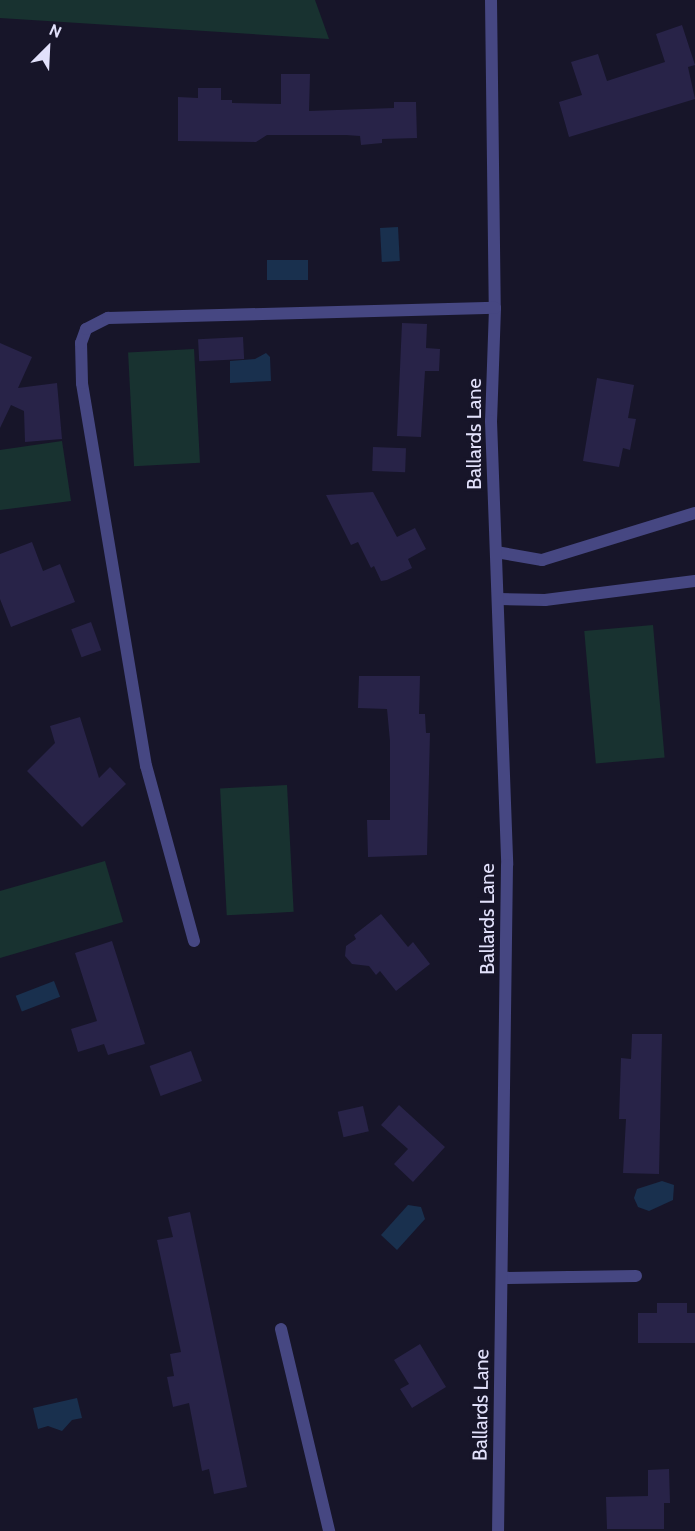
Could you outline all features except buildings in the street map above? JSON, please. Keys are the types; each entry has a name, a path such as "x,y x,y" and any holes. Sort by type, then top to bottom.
{"street":[{"name":"Ballards Lane","path":"491,0 495,308 491,421 500,599 507,865 498,1531"},
{"path":"194,941 146,766 82,383 81,344 86,328 108,318 495,308"},
{"path":"496,552 542,560 695,513"},
{"path":"500,599 545,600 695,581"},
{"path":"502,1278 636,1276"},
{"path":"281,1329 329,1531"}],"green space":[{"path":"0,0 315,0 329,39 0,18"},
{"path":"194,349 200,463 134,466 128,352"},
{"path":"62,441 71,501 0,510 0,450"},
{"path":"653,625 665,757 596,764 584,631"},
{"path":"287,785 294,912 227,915 220,789"},
{"path":"105,861 123,922 0,958 0,891"}],"water":[{"path":"398,227 400,261 382,262 380,228"},
{"path":"267,260 308,260 308,280 267,280"},
{"path":"266,353 270,357 271,381 230,383 230,361 255,359"},
{"path":"54,981 60,997 22,1012 16,996"},
{"path":"662,1181 674,1185 673,1200 649,1211 638,1207 634,1198 637,1189"},
{"path":"408,1205 421,1207 425,1219 397,1250 381,1235"},
{"path":"77,1398 82,1418 72,1420 62,1431 48,1426 38,1429 33,1408"}]}
